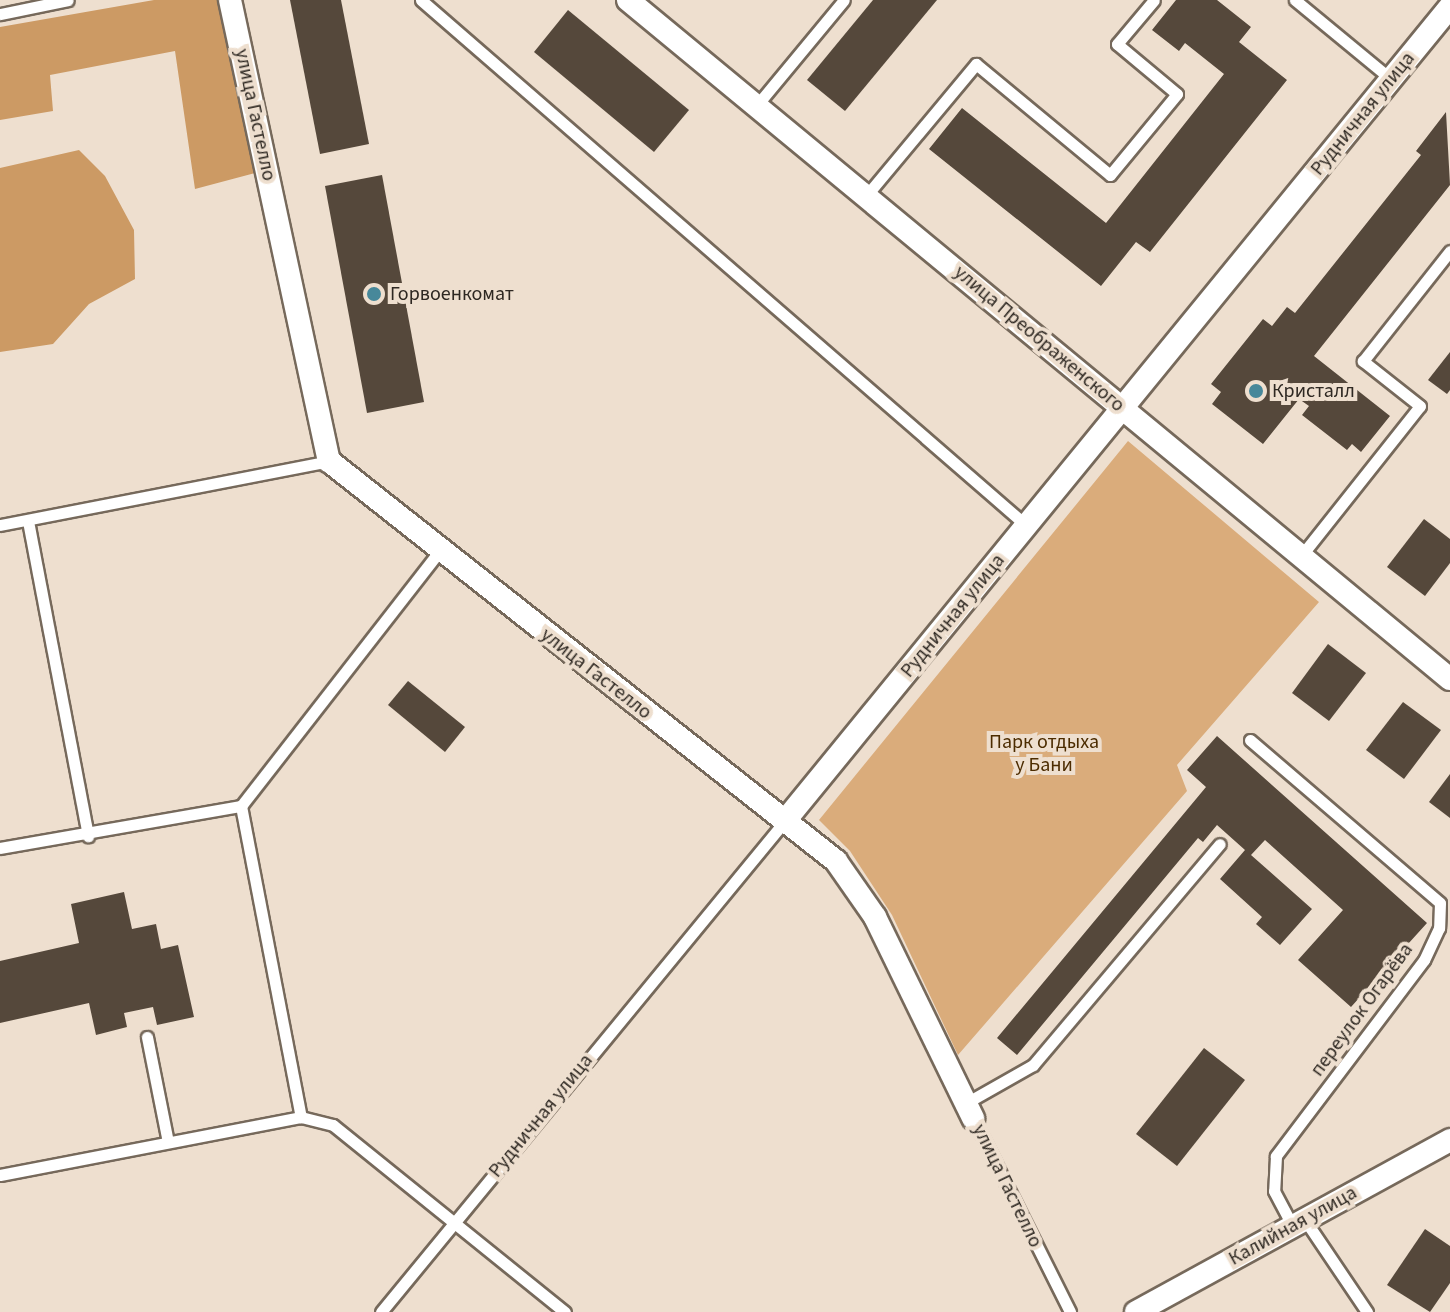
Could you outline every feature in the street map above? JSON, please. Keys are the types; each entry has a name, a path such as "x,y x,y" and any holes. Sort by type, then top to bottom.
{"street":[{"name":"улица Гастелло","path":"230,0 329,461 836,861 875,917 969,1110"},
{"name":"улица Преображенского","path":"628,0 1450,679"},
{"name":"Рудничная улица","path":"784,822 1391,79 1446,22"},
{"name":"Калийная улица","path":"1136,1312 1450,1140"}],"lane":[{"path":"0,14 68,0"},
{"path":"421,0 1027,526"},
{"path":"757,105 844,0"},
{"path":"866,196 976,64 1110,175 1177,94 1117,44 1154,0"},
{"path":"1295,0 1391,79"},
{"path":"1301,556 1420,406 1363,361 1450,251"},
{"path":"0,525 329,461"},
{"path":"28,521 88,836"},
{"path":"0,848 88,836 241,806 440,550"},
{"name":"переулок Огарёва","path":"1250,740 1440,903 1439,928 1424,960 1276,1156 1274,1191 1367,1312"},
{"path":"241,806 301,1117"},
{"name":"Рудничная улица","path":"381,1312 784,822"},
{"path":"969,1110 1033,1065 1220,844"},
{"path":"147,1037 168,1142"},
{"name":"улица Гастелло","path":"969,1110 1070,1312"},
{"path":"0,1175 301,1117 333,1125 565,1312"}],"green space":[{"name":"Парк отдыха у Бани","path":"1128,441 1319,602 1177,765 1187,791 958,1055 892,915 850,851 819,820"}],"shaded area":[{"path":"154,0 225,0 263,171 195,189 175,51 50,75 53,111 0,120 0,27"},
{"path":"79,150 105,176 134,230 135,279 89,304 53,344 0,352 0,168"}],"building":[{"path":"290,0 341,0 369,144 320,154"},
{"path":"873,0 937,0 845,111 807,80"},
{"path":"1176,0 1217,0 1251,27 1239,42 1287,80 1150,252 1136,242 1101,286 929,149 962,108 1106,223 1224,74 1185,43 1179,51 1152,30"},
{"path":"568,10 689,110 654,152 534,52"},
{"path":"1446,112 1450,185 1314,356 1390,416 1361,452 1352,444 1347,450 1302,415 1309,406 1299,399 1263,444 1212,404 1221,392 1211,384 1263,319 1272,326 1287,307 1295,313 1421,155 1416,151"},
{"name":"Горвоенкомат","path":"382,175 424,402 367,413 325,186"},
{"path":"1450,352 1450,390 1447,394 1428,380"},
{"path":"1424,519 1450,539 1450,563 1425,596 1387,567"},
{"path":"1328,644 1366,673 1329,721 1292,693"},
{"path":"408,681 465,727 445,752 388,705"},
{"path":"1403,702 1441,730 1404,779 1366,750"},
{"path":"1217,736 1427,923 1351,1007 1298,960 1343,910 1265,840 1251,855 1312,909 1280,945 1256,924 1262,917 1220,879 1245,850 1217,825 1203,842 1198,838 1017,1055 997,1038 1206,787 1187,770"},
{"path":"1450,774 1450,818 1429,802"},
{"path":"124,892 132,929 156,924 161,949 178,945 194,1017 157,1025 153,1007 124,1013 127,1027 96,1035 89,1003 0,1023 0,961 79,943 71,904"},
{"path":"1204,1048 1245,1080 1177,1166 1136,1134"},
{"path":"1425,1229 1450,1246 1450,1283 1430,1312 1387,1285"}],"place":[{"name":"Горвоенкомат","path":"374,294"},
{"name":"Кристалл","path":"1256,391"}]}
